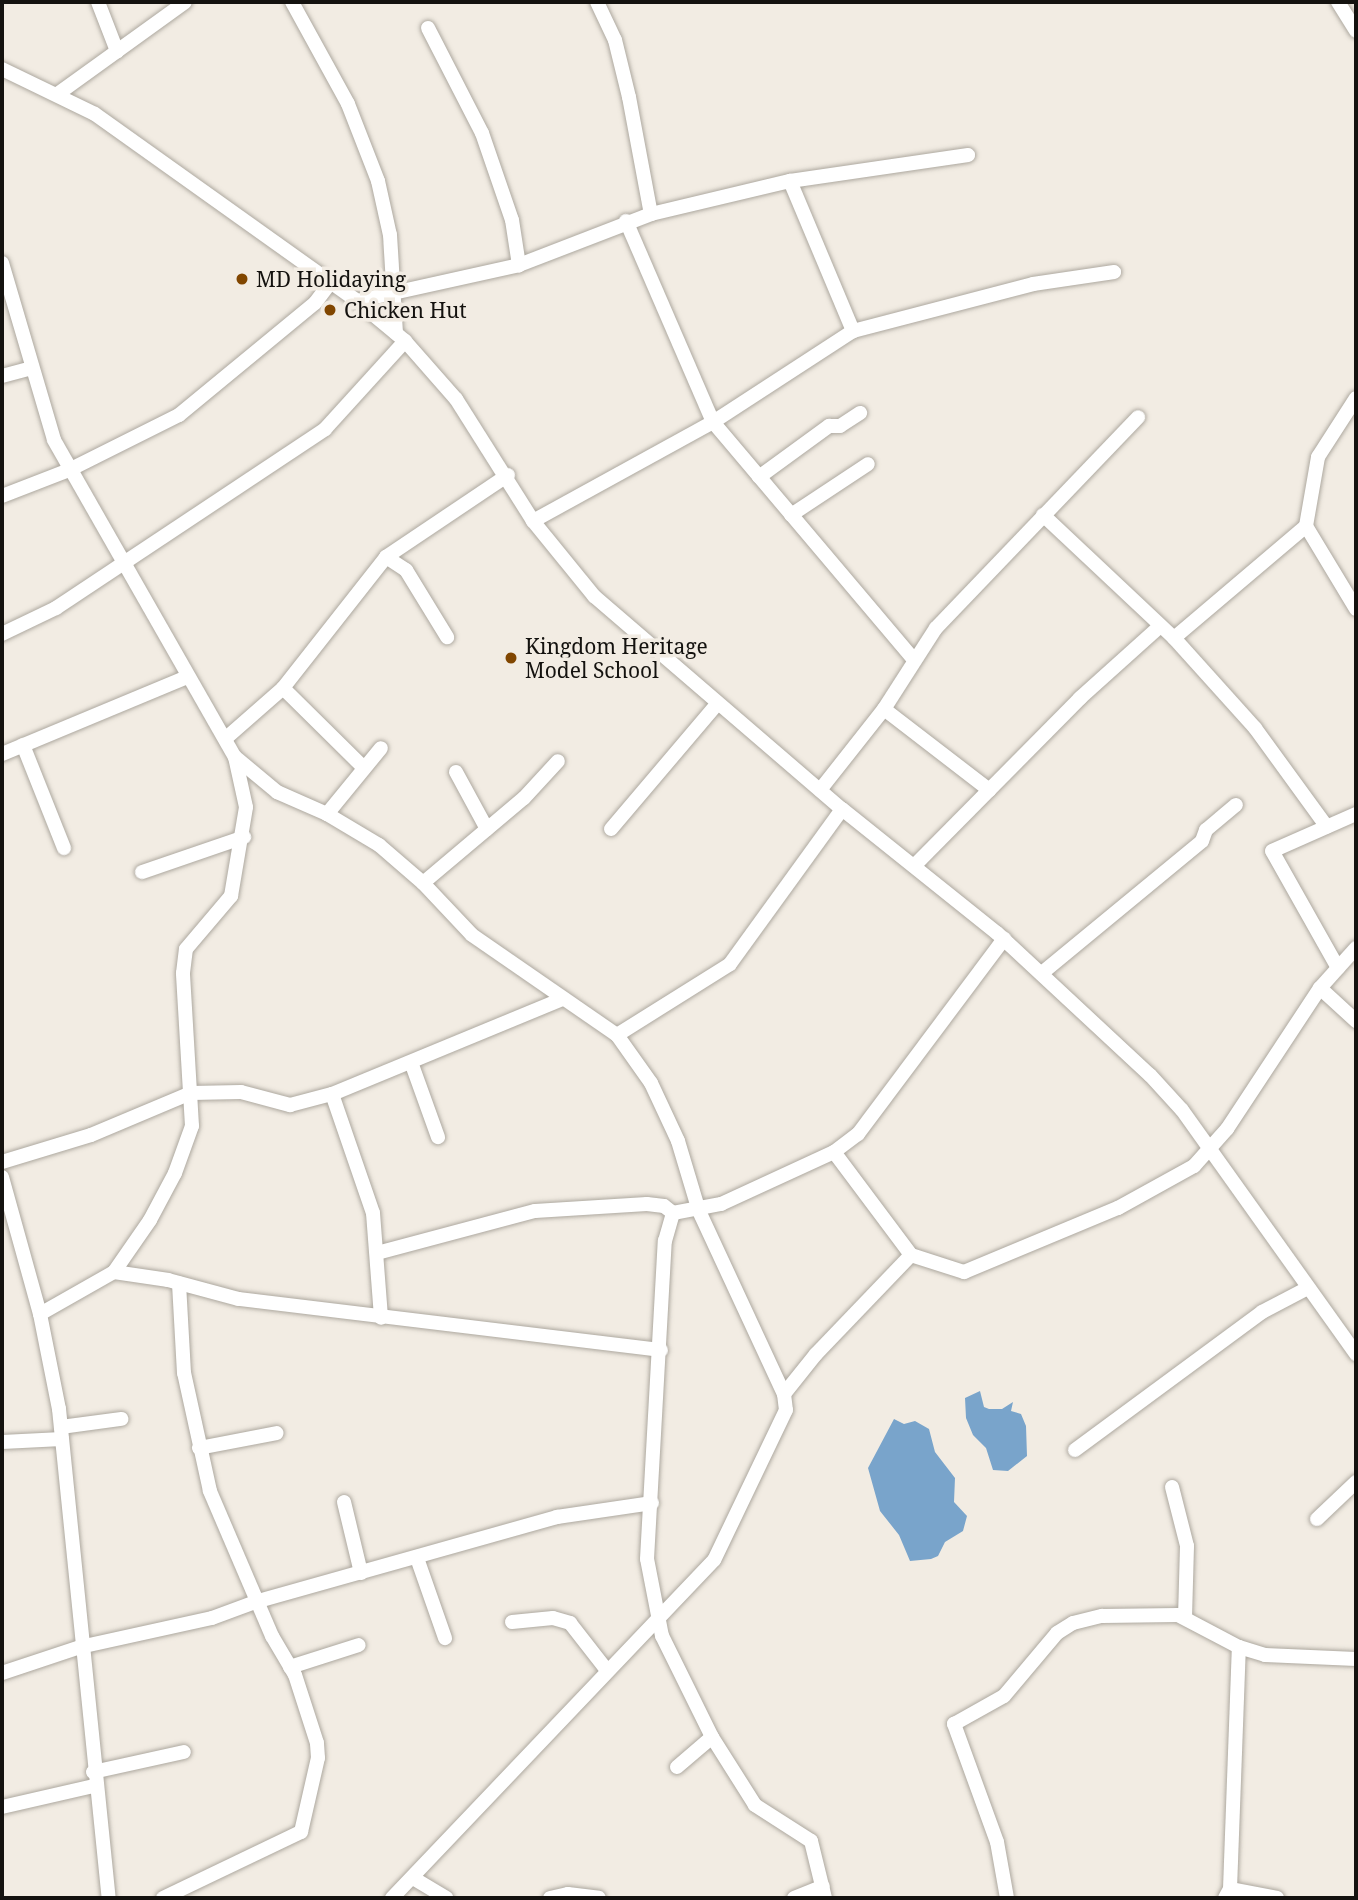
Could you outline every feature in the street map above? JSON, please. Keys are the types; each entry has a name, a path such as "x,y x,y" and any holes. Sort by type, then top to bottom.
{"street":[{"path":"98,2 117,51"},
{"path":"59,93 185,2"},
{"path":"2,634 56,608 325,429 400,337 393,294 390,235 378,181 348,104 292,2"},
{"path":"597,2 615,40 629,97 651,214"},
{"path":"1338,2 1356,31"},
{"path":"428,28 482,133 512,219 519,265"},
{"path":"2,69 59,93 138,143 331,282 400,337 456,399 508,475 533,521 594,596 842,809 915,865 1003,939 1150,1074 1211,1149 1356,1354"},
{"path":"358,302 519,265 626,221 651,214 790,181 968,155"},
{"path":"790,181 853,331"},
{"path":"626,221 713,422 913,659"},
{"path":"2,263 54,440 69,470 125,562 187,677 236,757 277,792 327,814 379,845 423,883 472,935 617,1035 651,1083 678,1142 699,1211 785,1394 786,1410 714,1560 606,1669 392,1898"},
{"path":"533,521 713,422 853,331 1033,284 1114,272"},
{"path":"2,496 69,470 179,415 316,303 331,282"},
{"path":"2,376 31,368"},
{"path":"1174,638 1306,526 1318,457 1354,405"},
{"path":"759,477 829,426 840,426 860,413"},
{"path":"820,790 884,709 913,659 936,628 1138,417"},
{"path":"791,515 868,464"},
{"path":"225,739 283,688 386,557 508,475"},
{"path":"1043,514 1159,628 1174,638 1255,729 1327,827"},
{"path":"1306,526 1356,609"},
{"path":"386,557 414,582 447,636"},
{"path":"1342,582 1356,576"},
{"path":"915,865 1080,698 1159,628"},
{"path":"2,754 187,677"},
{"path":"283,688 363,768"},
{"path":"611,828 717,704"},
{"path":"884,709 989,790"},
{"path":"23,746 64,848"},
{"path":"327,814 381,748"},
{"path":"40,1314 114,1272 150,1220 175,1173 192,1126 183,973 186,949 231,896 244,838 246,807 236,757"},
{"path":"423,883 524,798 558,761"},
{"path":"456,772 486,829"},
{"path":"1042,973 1202,841 1206,830 1236,805"},
{"path":"617,1035 730,964 842,809"},
{"path":"1338,968 1272,851 1356,814"},
{"path":"142,873 244,838"},
{"path":"377,1254 535,1210 647,1204 664,1206 673,1213 699,1211 834,1152 876,1115 1003,939"},
{"path":"834,1152 911,1255 964,1272 1146,1195 1194,1166 1211,1149 1320,988 1356,948"},
{"path":"1320,988 1356,1021"},
{"path":"2,1162 91,1135 191,1093 241,1092 290,1105 332,1094 564,999"},
{"path":"411,1062 438,1137"},
{"path":"332,1094 368,1195 377,1254 381,1318"},
{"path":"2,1177 40,1314 62,1433 80,1647 109,1898"},
{"path":"673,1213 665,1241 661,1350 647,1559 662,1636 712,1737 755,1805 811,1841 824,1892 794,1898"},
{"path":"785,1394 816,1354 911,1255"},
{"path":"114,1272 179,1283 239,1299 661,1350"},
{"path":"163,1898 301,1832 313,1783 317,1743 290,1667 210,1492 184,1373 179,1283"},
{"path":"1075,1450 1233,1333 1308,1288"},
{"path":"2,1442 62,1433 121,1419"},
{"path":"199,1448 277,1433"},
{"path":"1317,1519 1356,1483"},
{"path":"1172,1487 1187,1546 1185,1618"},
{"path":"344,1502 361,1573"},
{"path":"2,1673 80,1647 212,1618 258,1601 557,1517 652,1503"},
{"path":"417,1558 445,1638"},
{"path":"1007,1898 997,1842 954,1724 1004,1696 1057,1633 1073,1623 1102,1616 1185,1618 1239,1647 1265,1655 1356,1659"},
{"path":"512,1622 553,1618 570,1623 606,1669"},
{"path":"290,1667 359,1645"},
{"path":"1239,1647 1228,1894 1278,1898"},
{"path":"677,1766 712,1737"},
{"path":"2,1807 184,1752"},
{"path":"413,1878 446,1898"},
{"path":"550,1898 568,1894 599,1898"}],"water":[{"path":"980,1391 984,1407 989,1409 1002,1409 1013,1402 1011,1411 1021,1414 1026,1426 1027,1456 1008,1471 993,1470 986,1448 973,1435 966,1418 965,1398"},
{"path":"894,1419 904,1424 915,1421 929,1429 935,1452 955,1478 954,1502 967,1516 963,1531 945,1542 938,1556 931,1559 910,1561 899,1535 880,1511 868,1468"}],"place":[{"name":"MD Holidaying","path":"242,279"},
{"name":"Chicken Hut","path":"330,310"},
{"name":"Kingdom Heritage Model School","path":"511,658"}]}
